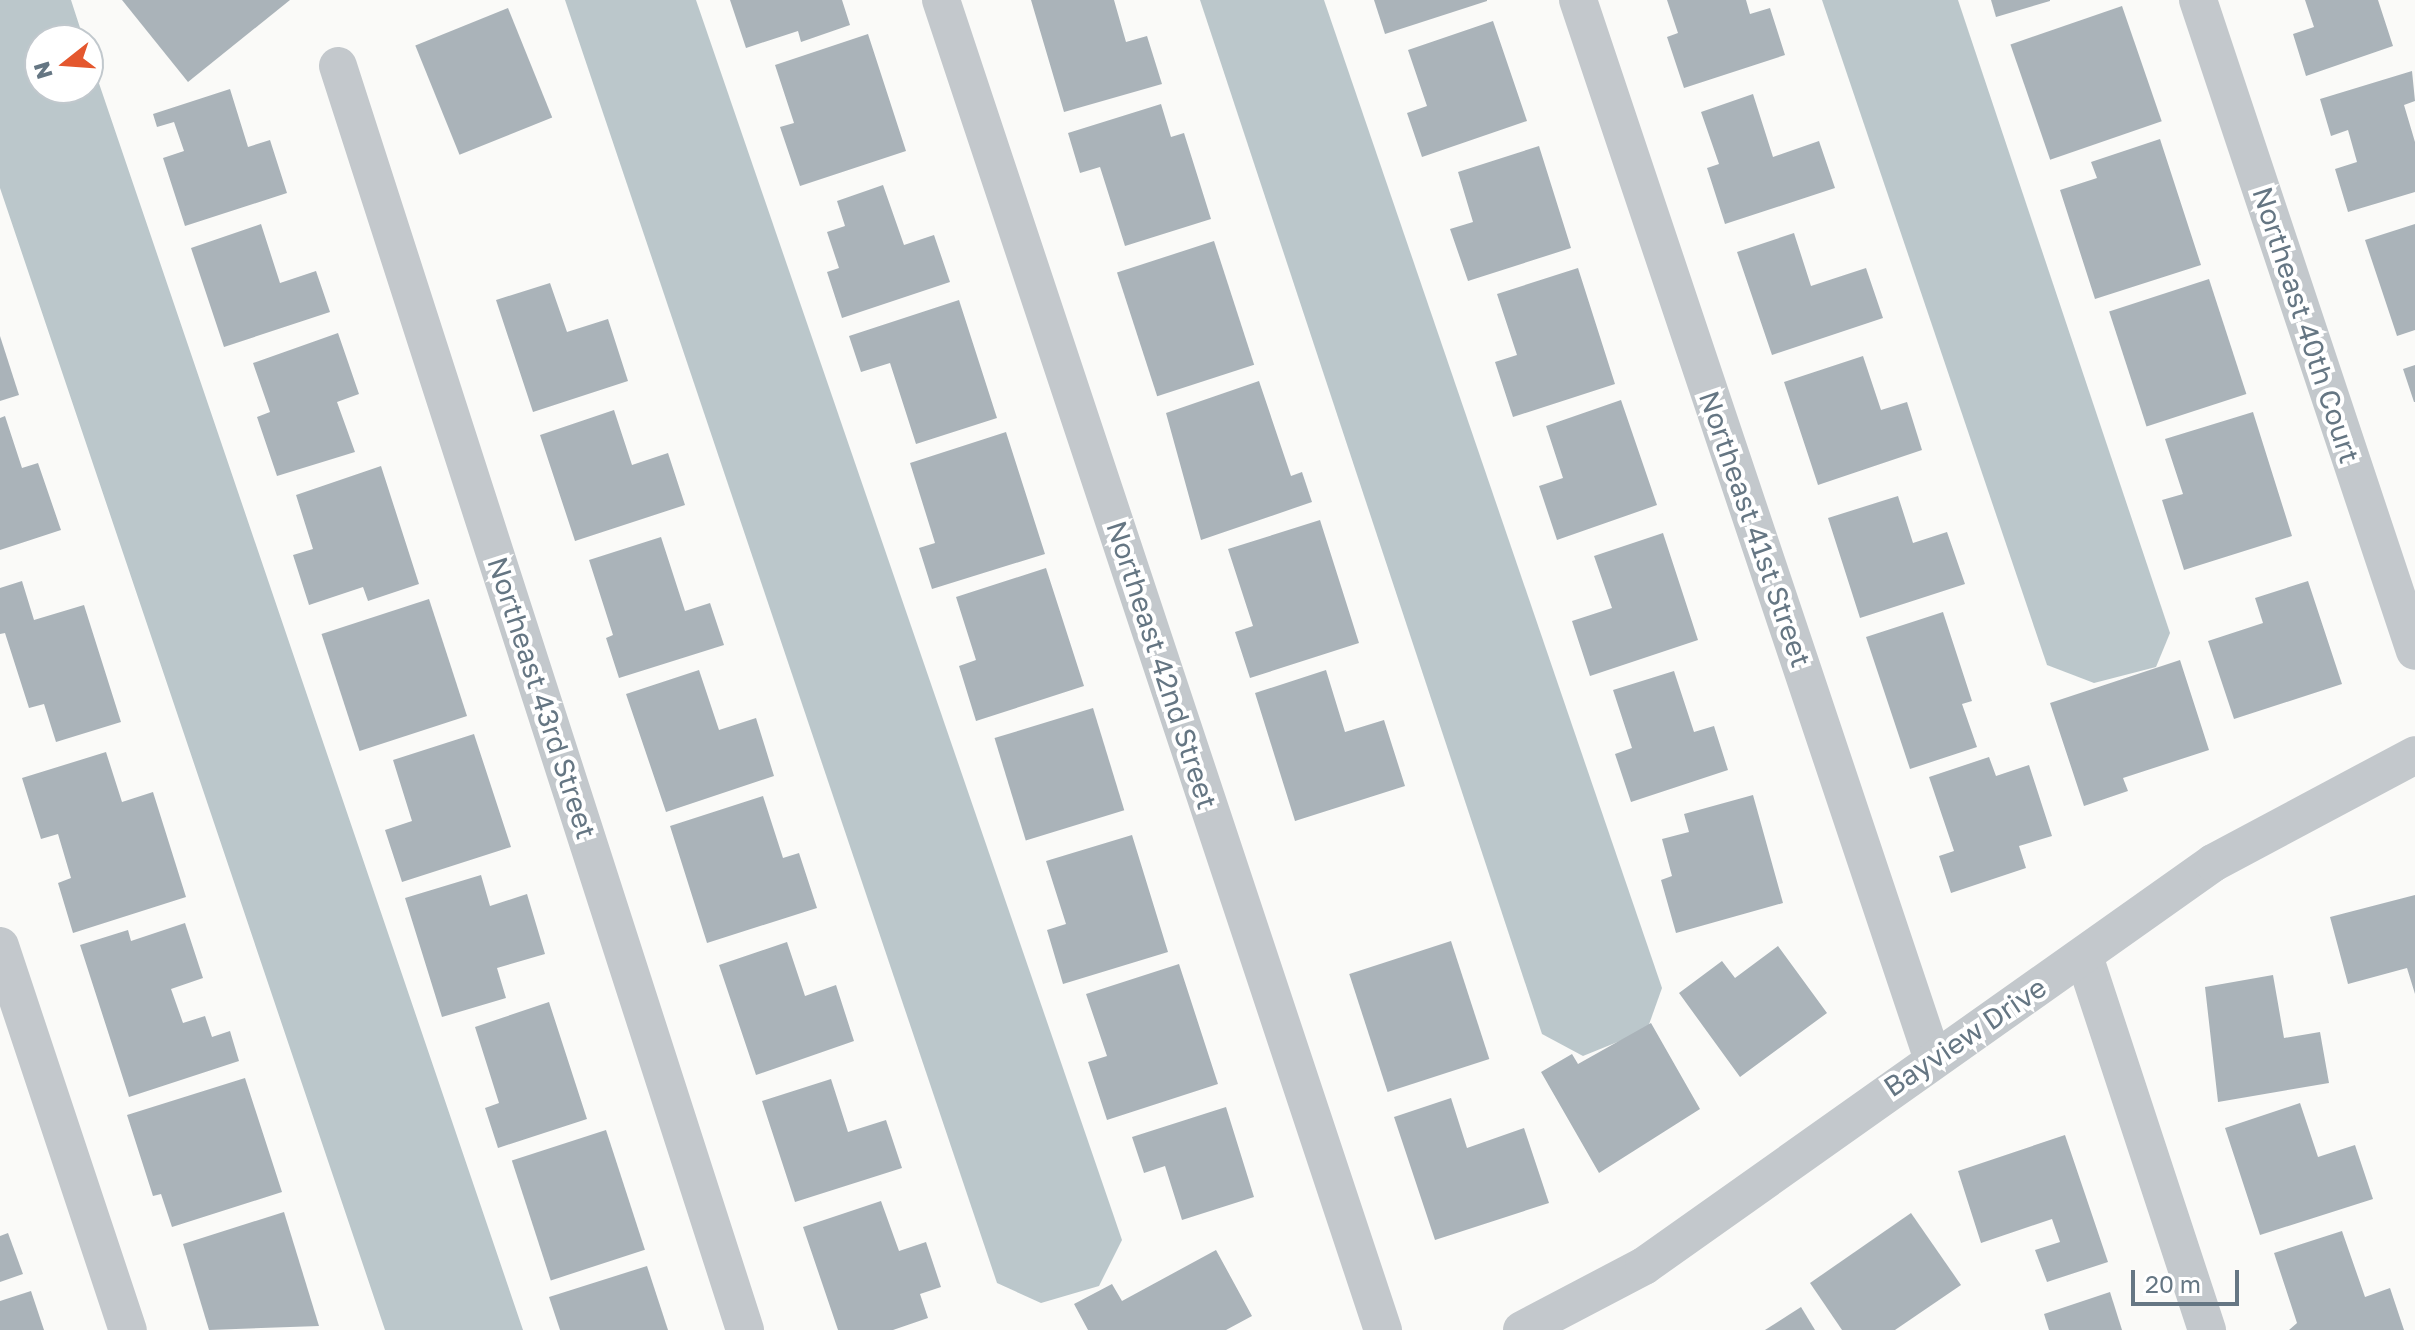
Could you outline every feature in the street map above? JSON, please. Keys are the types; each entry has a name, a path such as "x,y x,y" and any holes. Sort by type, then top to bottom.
{"street":[{"name":"Northeast 42nd Street","path":"941,0 1383,1330"},
{"name":"Northeast 41st Street","path":"1578,0 1932,1057"},
{"name":"Northeast 40th Court","path":"2198,0 2415,651"},
{"name":"Northeast 43rd Street","path":"338,66 745,1330"},
{"name":"Bayview Drive","path":"1522,1330 1644,1266 1932,1057 2084,956 2213,863 2415,755"},
{"path":"0,946 128,1330"},
{"path":"2084,956 2207,1330"}],"shaded area":[{"path":"0,0 71,0 79,24 24,24 24,104 104,104 104,98 523,1330 385,1330 0,188"},
{"path":"565,0 696,0 1122,1240 1099,1286 1041,1303 997,1283"},
{"path":"1200,0 1324,0 1662,988 1647,1030 1583,1056 1542,1034"},
{"path":"1822,0 1958,0 2170,633 2156,667 2094,683 2047,665"}],"building":[{"path":"122,0 290,0 188,82"},
{"path":"730,0 842,0 850,25 801,42 798,31 746,48"},
{"path":"1031,0 1114,0 1126,42 1147,36 1162,84 1064,112"},
{"path":"1374,0 1487,0 1487,1 1385,34"},
{"path":"1667,0 1746,0 1750,14 1770,8 1785,55 1684,88 1667,37 1678,33"},
{"path":"1991,0 2050,0 2050,1 1996,17"},
{"path":"2305,0 2378,0 2393,46 2306,76 2293,34 2314,27"},
{"path":"2122,6 2162,121 2050,160 2010,44"},
{"path":"508,8 552,117 459,155 415,45"},
{"path":"1493,21 1527,121 1422,157 1407,113 1427,106 1408,50"},
{"path":"868,34 906,151 800,186 780,127 794,123 775,65"},
{"path":"2412,71 2415,101 2404,105 2415,142 2415,192 2348,212 2335,169 2357,162 2348,130 2331,136 2320,99"},
{"path":"230,89 248,147 270,140 287,193 185,226 163,158 184,151 174,122 157,127 153,114"},
{"path":"1753,94 1773,157 1819,141 1835,188 1725,224 1707,168 1719,164 1701,112"},
{"path":"1161,104 1171,137 1184,133 1211,219 1125,246 1100,167 1080,173 1068,133"},
{"path":"2160,139 2201,265 2095,299 2060,190 2097,178 2091,162"},
{"path":"1539,146 1571,248 1468,281 1450,229 1473,222 1458,172"},
{"path":"883,185 904,245 934,235 950,282 842,318 827,272 839,268 827,232 845,226 837,201"},
{"path":"261,224 280,283 316,271 330,312 224,347 191,248"},
{"path":"2415,224 2415,330 2397,336 2365,240"},
{"path":"1794,233 1811,286 1866,268 1883,318 1772,355 1737,252"},
{"path":"1214,241 1254,365 1157,396 1117,273"},
{"path":"1578,268 1615,384 1513,417 1495,362 1517,355 1497,294"},
{"path":"2209,279 2246,394 2147,427 2109,311"},
{"path":"550,283 567,332 608,319 628,381 533,412 496,300"},
{"path":"959,300 997,418 916,444 890,363 861,372 849,336"},
{"path":"338,333 359,394 337,402 355,452 277,476 257,417 270,412 253,363"},
{"path":"0,336 19,395 0,401"},
{"path":"1863,356 1881,410 1907,402 1922,450 1818,485 1784,382"},
{"path":"2415,365 2415,402 2414,402 2403,369"},
{"path":"1259,381 1291,476 1302,472 1312,502 1201,540 1166,413"},
{"path":"1621,400 1657,505 1557,540 1539,486 1563,478 1546,426"},
{"path":"614,410 632,465 668,453 685,505 575,541 540,435"},
{"path":"2253,412 2292,536 2184,570 2162,500 2183,494 2165,439"},
{"path":"5,416 22,468 38,463 61,530 0,550 0,418"},
{"path":"1006,432 1045,554 932,589 919,548 935,543 910,463"},
{"path":"381,466 419,584 368,601 363,587 309,605 293,555 313,549 296,495"},
{"path":"1898,496 1913,543 1947,532 1965,584 1860,618 1828,518"},
{"path":"1320,520 1359,643 1250,678 1235,632 1253,626 1228,549"},
{"path":"1663,533 1698,640 1590,676 1572,621 1612,608 1594,556"},
{"path":"661,537 685,611 710,603 724,645 619,678 606,638 613,635 589,560"},
{"path":"1046,568 1084,686 976,721 959,666 976,660 956,597"},
{"path":"22,581 34,620 84,605 121,722 56,742 44,704 29,708 5,633 0,634 0,588"},
{"path":"2308,581 2342,684 2234,719 2208,641 2263,623 2255,598"},
{"path":"429,599 467,716 360,751 322,634"},
{"path":"1943,612 1972,701 1962,704 1977,747 1910,769 1866,637"},
{"path":"2180,660 2209,750 2123,778 2128,791 2084,806 2050,703"},
{"path":"699,670 719,730 756,718 774,776 666,812 626,694"},
{"path":"1326,670 1345,732 1384,720 1405,786 1295,821 1255,693"},
{"path":"1674,671 1694,732 1714,726 1728,770 1631,802 1615,754 1632,748 1613,690"},
{"path":"1093,708 1124,810 1026,840 995,738"},
{"path":"474,734 511,847 402,882 385,830 412,821 393,760"},
{"path":"106,752 122,802 153,792 186,897 73,933 58,883 71,878 58,834 41,839 22,778"},
{"path":"1989,757 1996,776 2029,765 2052,836 2019,846 2026,868 1951,893 1939,856 1954,851 1929,777"},
{"path":"1753,795 1783,903 1676,933 1661,880 1672,876 1662,839 1689,832 1684,814"},
{"path":"763,796 783,858 799,853 817,908 707,943 670,826"},
{"path":"1132,835 1168,952 1063,984 1047,930 1066,924 1046,861"},
{"path":"481,875 490,906 527,894 545,954 497,968 506,998 442,1017 405,898"},
{"path":"2415,895 2415,994 2407,968 2348,984 2330,917"},
{"path":"185,923 203,978 171,989 183,1023 205,1016 212,1037 230,1031 239,1061 129,1097 80,945 128,930 131,941"},
{"path":"1451,941 1489,1059 1388,1092 1349,974"},
{"path":"787,942 805,996 836,985 854,1041 756,1075 719,965"},
{"path":"1778,946 1827,1013 1740,1077 1679,993 1722,961 1735,978"},
{"path":"1179,964 1218,1084 1107,1120 1088,1062 1107,1056 1086,994"},
{"path":"2273,975 2284,1038 2320,1032 2329,1083 2218,1102 2205,987"},
{"path":"549,1002 587,1119 498,1148 485,1108 499,1103 475,1027"},
{"path":"1651,1023 1700,1109 1599,1173 1541,1072 1572,1054 1578,1064"},
{"path":"245,1078 282,1192 172,1227 161,1194 153,1196 127,1115"},
{"path":"831,1079 848,1132 886,1120 902,1168 795,1202 762,1101"},
{"path":"1451,1098 1467,1148 1524,1128 1549,1203 1435,1240 1394,1117"},
{"path":"2300,1103 2318,1157 2355,1145 2373,1199 2260,1235 2225,1128"},
{"path":"1226,1107 1254,1197 1182,1220 1165,1166 1144,1173 1132,1137"},
{"path":"606,1130 645,1250 551,1280 512,1161"},
{"path":"2065,1135 2108,1262 2047,1282 2035,1250 2060,1242 2052,1219 1981,1243 1958,1171"},
{"path":"881,1201 899,1251 926,1242 941,1287 920,1294 928,1318 893,1330 838,1330 803,1227"},
{"path":"284,1212 319,1326 209,1330 183,1244"},
{"path":"1911,1213 1961,1285 1895,1330 1842,1330 1810,1283"},
{"path":"2342,1231 2365,1297 2390,1288 2404,1330 2289,1330 2297,1323 2274,1253"},
{"path":"8,1233 23,1274 0,1282 0,1236"},
{"path":"1216,1250 1252,1316 1226,1330 1088,1330 1074,1304 1112,1284 1122,1301"},
{"path":"647,1266 668,1330 560,1330 549,1297"},
{"path":"31,1291 44,1330 0,1330 0,1301"},
{"path":"2110,1292 2122,1330 2049,1330 2044,1314"},
{"path":"1801,1307 1815,1330 1765,1330"}]}
